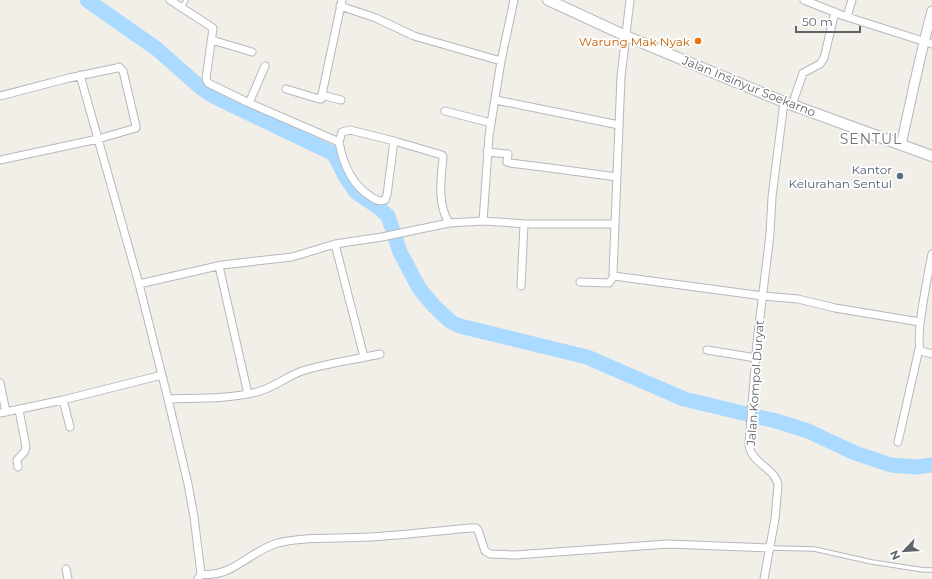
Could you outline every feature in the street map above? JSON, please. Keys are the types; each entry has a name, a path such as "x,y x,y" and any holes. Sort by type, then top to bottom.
{"main road":[{"name":"Jalan Insinyur Soekarno","path":"553,1 626,36 788,103 932,156"}],"street":[{"path":"170,0 213,29 207,81 249,103 339,142"},
{"path":"483,221 487,152 491,123 496,100 501,61 514,0"},
{"path":"580,282 609,283 614,276 614,224 621,77 630,0"},
{"path":"804,0 848,17 928,42"},
{"path":"848,17 852,0"},
{"path":"286,89 319,99 322,95 341,3 414,36 501,61"},
{"path":"901,145 914,89 928,42 932,11"},
{"name":"Jalan Kompol Duryat","path":"764,579 777,498 777,479 752,455 749,450 749,443 756,358 770,234 772,197 788,103 803,73 820,64 824,58 835,12"},
{"path":"212,40 252,52"},
{"path":"249,103 265,66"},
{"path":"0,96 80,75 120,68 123,70 136,126 136,128 98,139 0,160"},
{"path":"80,75 139,284 168,399 188,484 194,517 199,577 224,572 263,549 279,543 309,538 367,537 471,528 476,528 478,530 485,551 490,554 515,555 668,544 770,548"},
{"path":"322,95 341,100"},
{"path":"496,100 619,125"},
{"path":"445,111 491,123"},
{"path":"394,140 387,195 385,200 376,200 366,194 351,179 343,162 339,142 341,134 347,130 394,140 442,155 440,194 444,212 449,223"},
{"path":"487,152 508,154 508,162 510,163 617,177"},
{"path":"139,284 219,266 292,257 335,244 382,237 449,223 483,221 524,224 614,224"},
{"path":"521,286 524,224"},
{"path":"335,244 364,357"},
{"path":"898,442 919,349 920,322 932,254"},
{"path":"219,266 248,394"},
{"path":"614,276 763,296 798,299 835,308 920,322"},
{"path":"919,349 932,354"},
{"path":"707,350 756,358"},
{"path":"168,399 238,396 248,394 269,388 300,372 380,354"},
{"path":"0,384 3,412 63,400 162,375"},
{"path":"63,400 70,427"},
{"path":"18,467 17,460 25,451 26,447 19,410"},
{"path":"66,569 68,579"}],"lane":[{"path":"182,8 186,0"},
{"path":"770,548 814,549 872,562 932,570"}],"waterway":[{"path":"87,0 157,49 200,87 213,96 334,154 345,176 356,192 388,216 400,252 419,288 433,305 451,322 460,326 587,357 684,399 776,421 808,431 855,453 891,465 916,467 932,465"}],"place":[{"name":"Warung Mak Nyak","path":"698,41"},
{"name":"Kantor Kelurahan Sentul","path":"900,176"}],"district":[{"name":"SENTUL","path":"871,139"}]}
